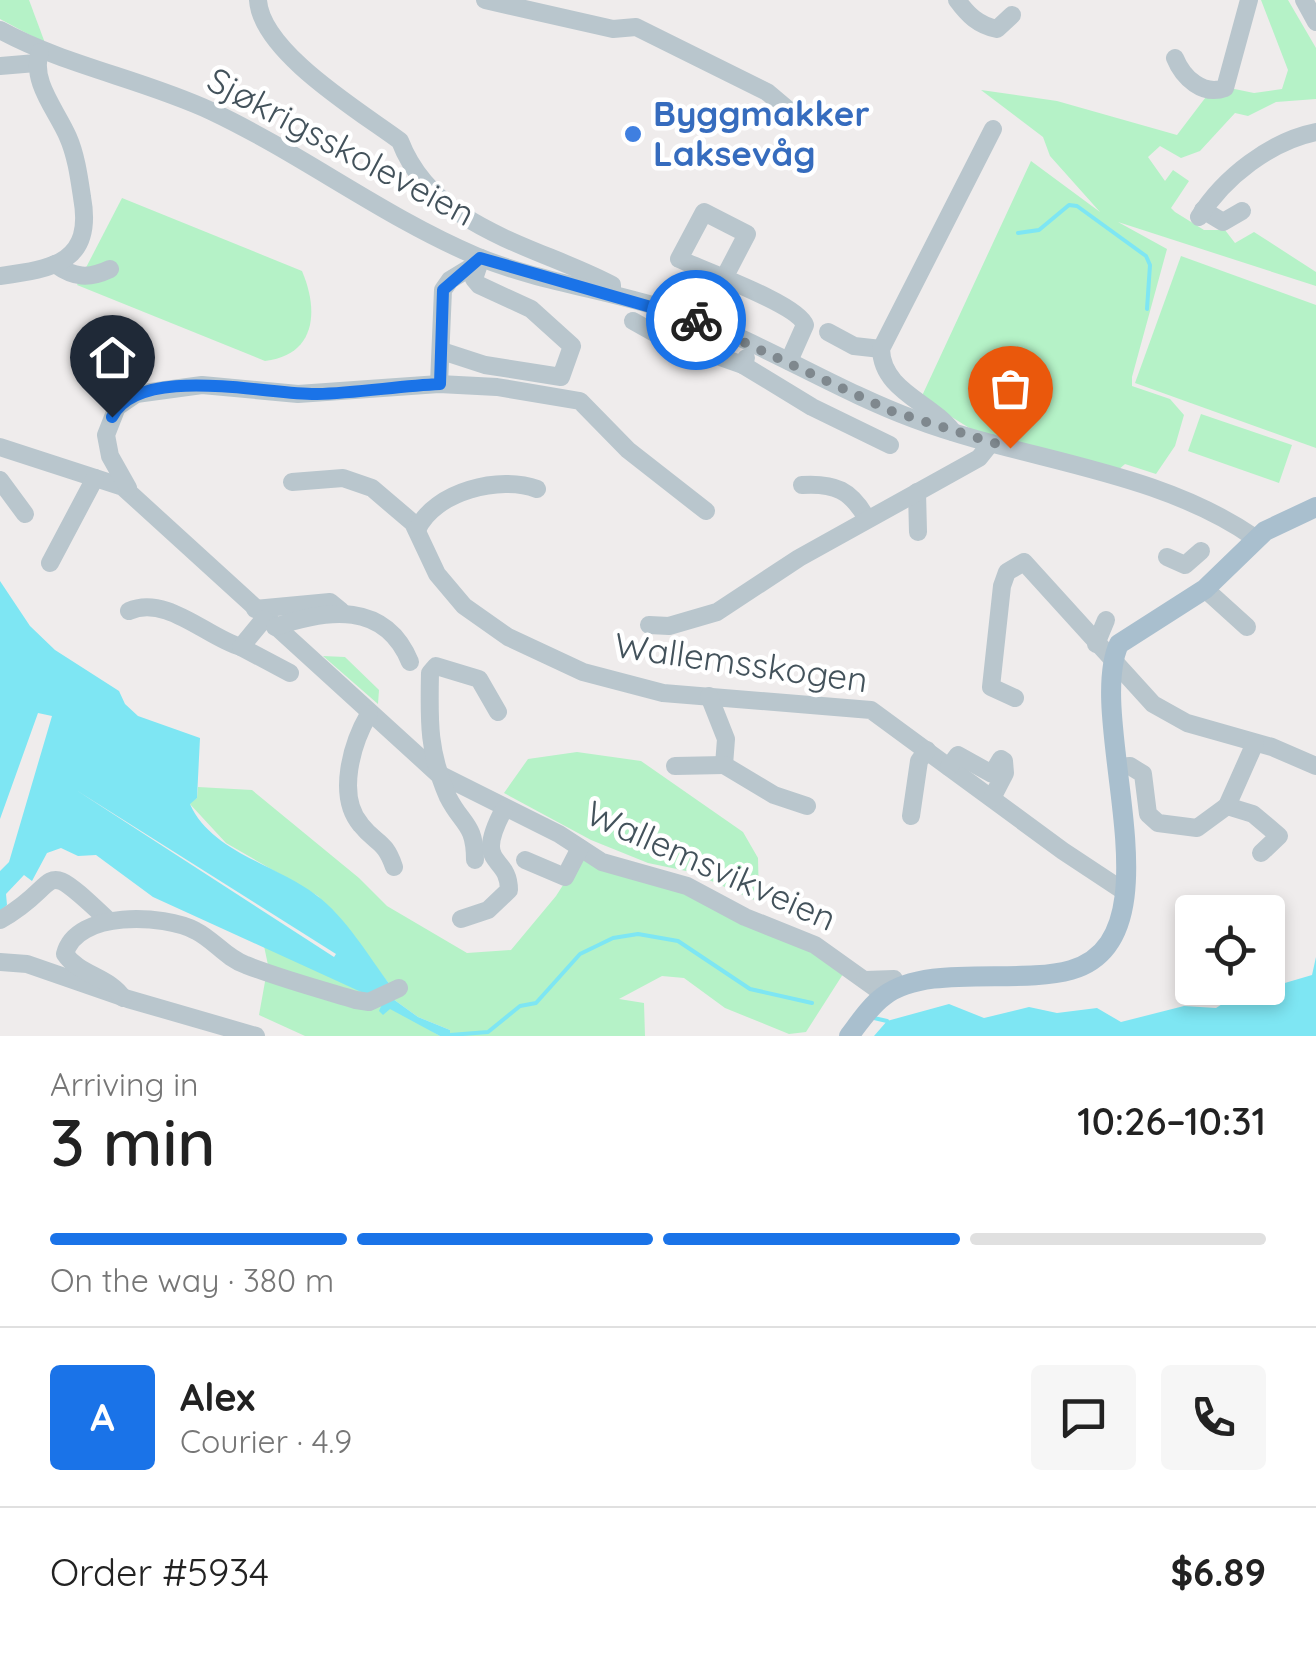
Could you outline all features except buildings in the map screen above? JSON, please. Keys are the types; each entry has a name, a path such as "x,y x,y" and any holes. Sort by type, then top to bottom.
{"main road":[{"path":"849,1036 889,986 1061,972 1092,962 1102,954 1120,922 1122,890 1120,767 1105,650 1205,590 1255,538 1316,507"}],"street":[{"name":"Sjøkrigsskoleveien","path":"258,0 266,28 280,44 313,76 400,141 406,156 455,209 503,240 612,285 612,294"},
{"path":"484,0 613,30 636,27 767,92 798,120"},
{"path":"957,0 974,20 996,29 1012,15"},
{"path":"1175,58 1195,84 1207,90 1226,88 1250,0"},
{"path":"1304,0 1316,22"},
{"name":"Sjøkrigsskoleveien","path":"0,30 38,58"},
{"name":"Sjøkrigsskoleveien","path":"0,66 38,58 121,76 211,112 479,260 688,316 891,411 1166,496 1219,516 1255,538"},
{"path":"0,276 55,264 75,253 82,242 86,216 68,137 52,108 38,58"},
{"path":"828,332 854,346 881,348 994,129"},
{"path":"1242,211 1223,222 1201,213 1273,146 1316,132"},
{"path":"442,352 485,365 561,377 567,364 572,350 565,337 531,309 478,285 474,279 479,260"},
{"path":"440,384 443,290 450,280 479,260"},
{"path":"55,264 76,276 96,276 110,269"},
{"path":"723,280 803,318 803,333 788,361"},
{"path":"633,321 658,335 744,365 824,414 890,445"},
{"path":"744,365 750,343"},
{"name":"Sjøkrigsskoleveien","path":"881,348 882,364 895,384 942,417 954,432"},
{"path":"134,496 110,456 106,435 117,407 136,394 201,385 308,394 440,384 497,386 580,401 628,450 706,511"},
{"path":"650,624 669,626 717,612 798,558 979,458 990,450 991,442"},
{"name":"Wallemsvikveien","path":"0,447 116,482 442,776 622,869 688,886 746,917 805,940 865,980 889,986"},
{"path":"50,563 73,528 96,478"},
{"name":"Wallemsskogen","path":"292,482 344,478 387,499 417,530 445,586 500,632 550,658 616,683 708,696 857,705 881,715 1122,890"},
{"path":"0,480 24,514"},
{"path":"417,530 430,510 451,495 514,483 538,489"},
{"path":"802,486 839,488 852,494 867,519 872,517"},
{"path":"917,492 918,532"},
{"path":"1167,556 1186,565 1201,551"},
{"path":"1015,698 991,686 1004,579 1011,568 1024,562 1140,693 1168,714 1316,766"},
{"path":"1205,590 1247,627"},
{"path":"240,647 265,618 330,602 341,611"},
{"path":"129,610 142,608 194,621 290,672"},
{"path":"265,618 341,611 376,620 396,636 410,662"},
{"path":"1105,650 1106,620"},
{"path":"998,640 1016,651"},
{"name":"Wallemsvikveien","path":"475,860 473,829 449,799 428,740 430,673 436,666 478,678 498,712"},
{"path":"708,696 726,739 724,764"},
{"path":"369,714 354,745 349,802 358,822 387,845 394,867"},
{"path":"1120,767 1130,766 1143,774 1148,814 1158,823 1197,828 1227,806 1255,743"},
{"path":"911,816 918,761 927,750"},
{"path":"949,766 958,755 992,774 1000,759 1004,761 1005,773 992,798"},
{"path":"675,766 724,764 774,796 807,806"},
{"path":"1227,806 1253,814 1279,833 1261,853"},
{"path":"461,918 488,910 509,890 508,878 491,856 490,843 504,809"},
{"path":"525,860 565,876 580,848"},
{"path":"0,920 39,886 57,879 67,881 109,921"},
{"path":"122,998 116,988 74,965 65,954 70,942 83,932 109,921 176,923 198,932 246,965 356,1000 380,998 399,988"},
{"path":"0,962 27,964 122,998 256,1036"}],"green space":[{"path":"0,0 29,0 45,43 0,19"},
{"path":"1261,0 1288,0 1316,48 1316,99 1276,102 1248,116 1235,113 1200,151 1181,158 1160,146 1148,157 1165,181 1173,170 1189,181 1171,208 1175,212 1204,230 1225,230 1235,243 1254,232 1316,272 1316,286 1118,222 1167,249 1132,377 1132,386 1170,399 1184,415 1175,446 1156,474 1125,464 1117,471 971,429 921,398 1031,161 1100,212 1050,156 1043,137 981,90 1057,101 1177,135 1215,85 1254,93 1282,89 1288,70"},
{"path":"122,198 302,271 311,301 304,340 282,357 265,361 77,285"},
{"path":"1181,256 1316,305 1316,448 1135,383"},
{"path":"1201,414 1292,445 1279,483 1188,451"},
{"path":"323,656 345,657 379,690 378,704"},
{"path":"577,752 641,761 743,832 758,858 759,902 691,872 648,863 591,840 504,793 528,759"},
{"path":"198,787 252,790 387,906 467,953 511,950 556,896 581,857 753,919 787,934 845,971 806,1032 789,1034 725,1008 684,978 662,976 619,999 644,1003 645,1036 450,1036 450,1030 418,1017 393,999 391,986 318,896 226,843 189,803 197,798"},
{"path":"264,946 384,1002 440,1036 305,1036 259,1015 268,965"}],"water":[{"path":"0,581 30,626 55,650 119,691 125,704 138,716 200,738 197,798 190,804 200,820 229,846 300,884 327,904 391,986 393,999 418,1017 450,1030 450,1036 440,1036 390,1009 383,1015 379,1011 383,1002 153,897 96,855 78,856 61,848 47,853 32,881 24,875 6,894 7,905 0,911 0,871 9,862 52,716 38,713 0,819"},
{"path":"1316,957 1316,1036 874,1036 887,1021 949,1004 984,1018 1029,1007 1057,1013 1097,1008 1121,1022 1184,1006 1285,1005 1285,983 1312,975"}],"pier":[{"path":"76,790 336,954 334,957"}],"waterway":[{"path":"1018,233 1039,230 1069,205 1077,206 1146,256 1150,265 1147,309"},
{"path":"450,1035 488,1032 520,1006 536,1003 580,954 613,938 638,934 678,941 750,989 812,1003"},
{"path":"874,1018 887,1021"}],"way so far":[{"path":"696,320 891,411 1010,448"}],"place":[{"name":"Byggmakker Laksevåg","path":"633,134"}],"route":[{"path":"112,417 125,399 159,389 201,385 320,394 440,384 443,290 480,258 523,273 652,304 696,320"}]}
